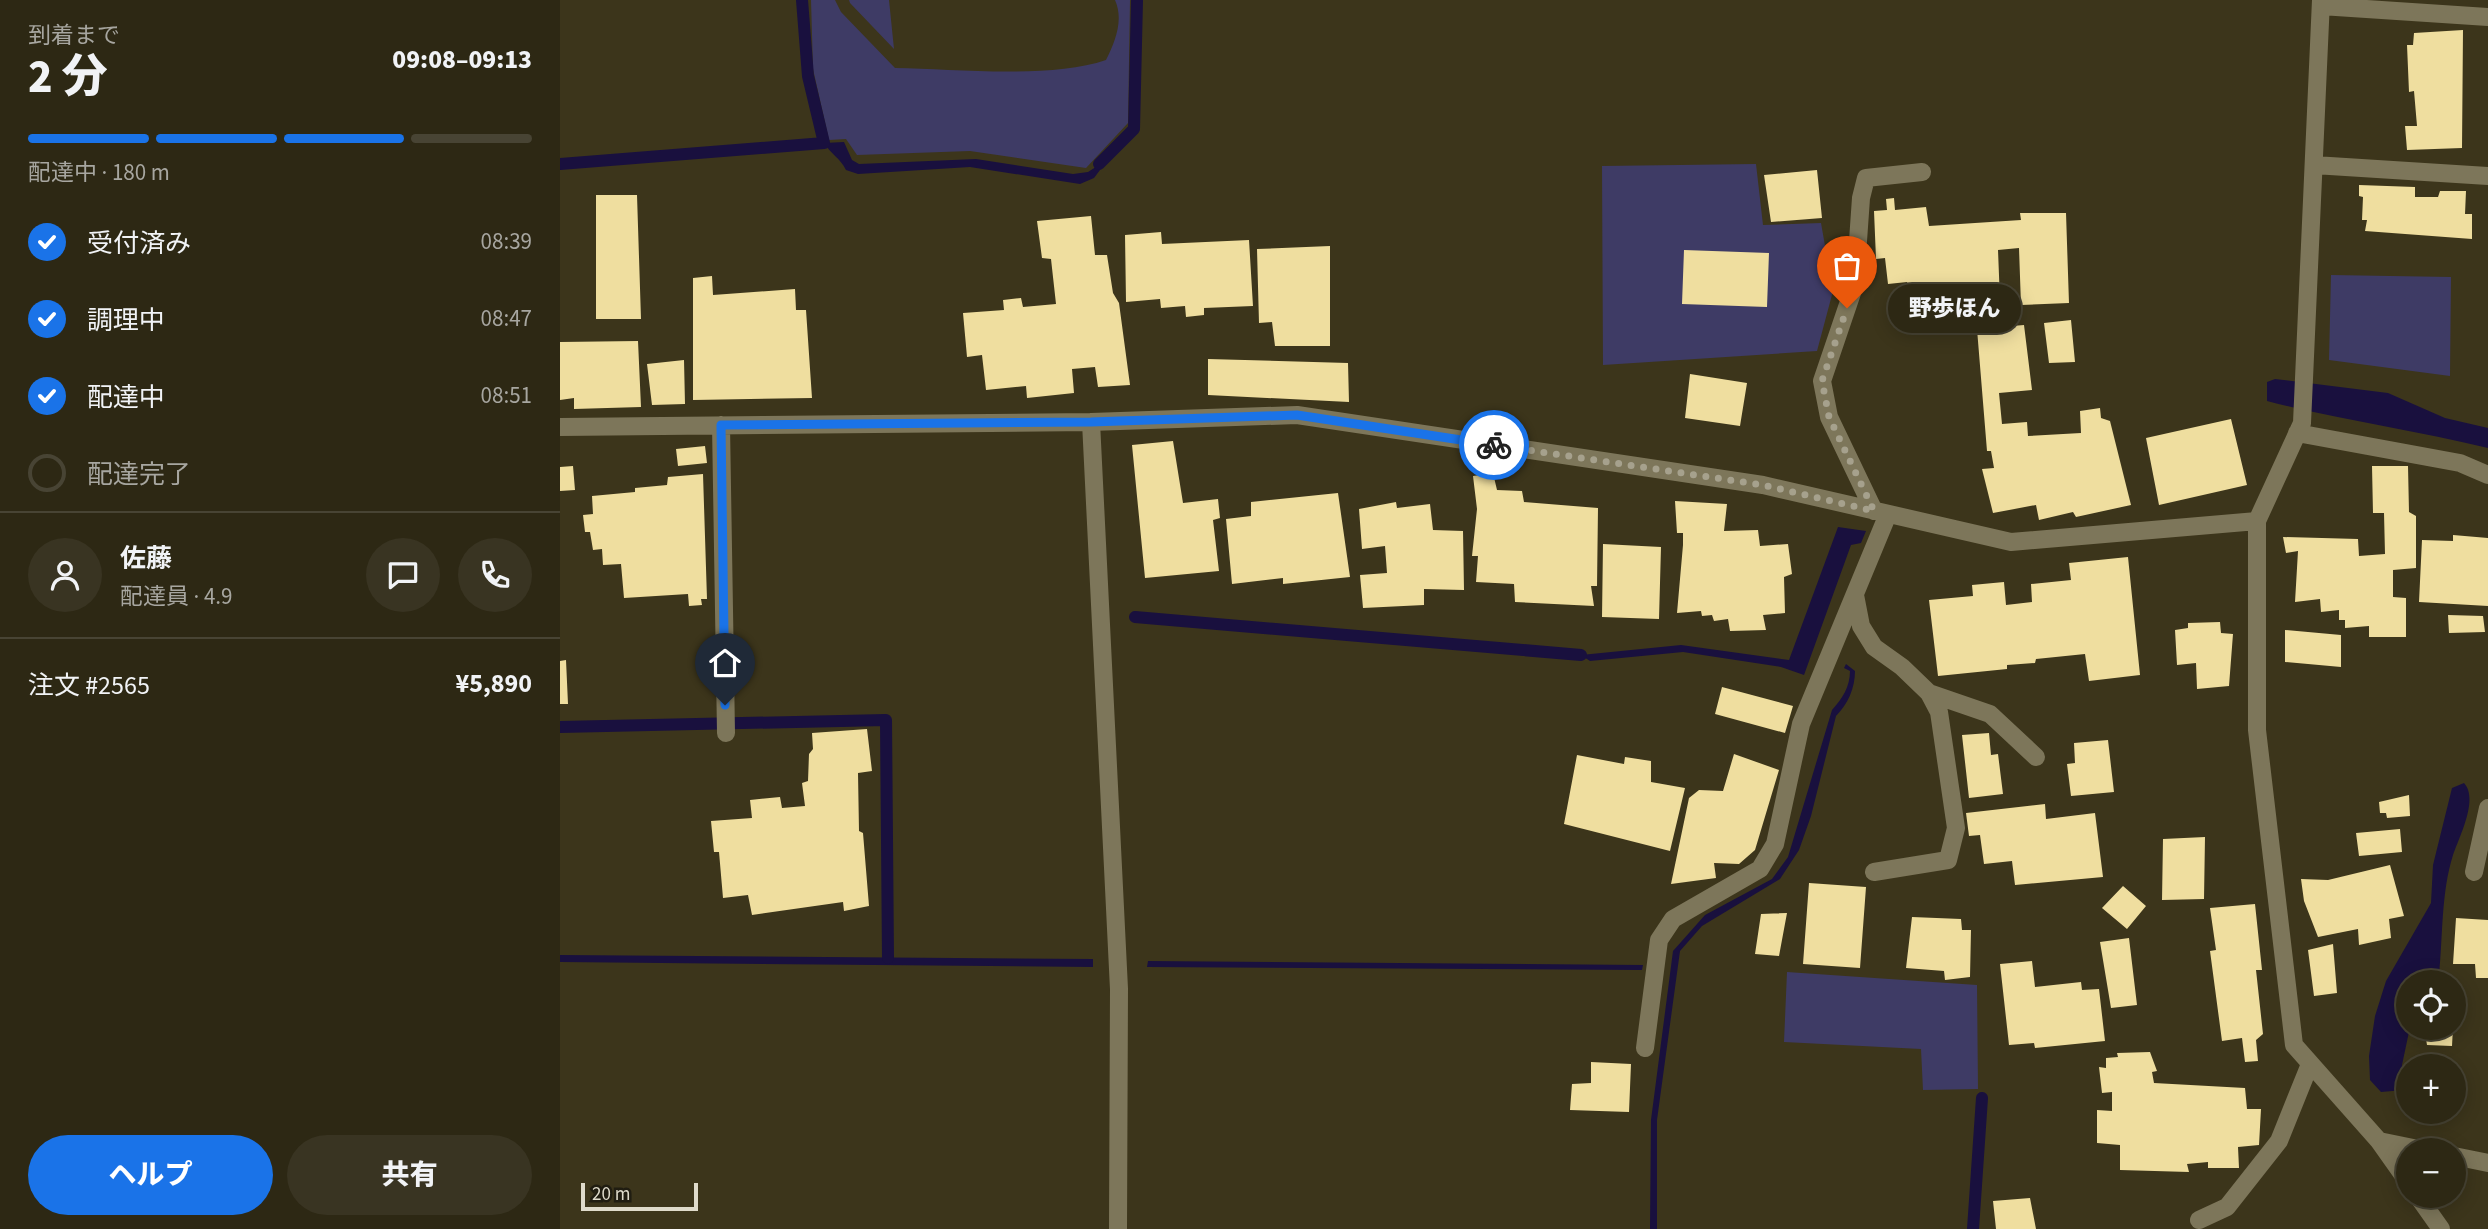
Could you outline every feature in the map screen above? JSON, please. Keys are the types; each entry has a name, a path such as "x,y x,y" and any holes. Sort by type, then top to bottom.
{"street":[{"path":"2396,1165 2379,1140 2294,1045 2257,730 2257,521 2302,423 2321,3 2488,17"},
{"path":"2314,165 2488,176"},
{"path":"1645,1048 1659,940 1673,919 1760,869 1775,844 1801,724 1855,594 1881,513 1829,417 1822,381 1855,284 1861,198 1866,178 1922,172"},
{"path":"560,427 1091,422 1297,415 1763,485 2011,542 2257,521"},
{"path":"1091,422 1119,989 1118,1229"},
{"path":"721,425 726,733"},
{"path":"2297,433 2460,463 2488,475"},
{"path":"1855,594 1861,626 1874,647 1902,667 1929,693 1939,712 1956,828 1948,860 1874,872"},
{"path":"1929,693 1990,714 2036,757"},
{"path":"2474,872 2488,808"},
{"path":"2199,1220 2227,1207 2279,1140 2310,1064"},
{"path":"2379,1140 2396,1144"},
{"path":"2466,1158 2488,1163"},
{"path":"2426,1208 2441,1229"}],"shaded area":[{"path":"811,0 835,0 841,12 895,68 1002,72 1058,69 1106,60 1118,23 1115,0 1130,0 1128,123 1086,168 970,151 857,155 846,139 829,140 813,69"},
{"path":"849,0 889,0 894,49 850,3"},
{"path":"844,142 852,160 859,164 976,159 1073,174 1103,166 1094,178 1080,184 970,167 858,174 846,170 824,143"},
{"path":"1756,164 1763,225 1821,223 1833,291 1817,351 1603,365 1602,166"},
{"path":"2331,275 2451,277 2450,376 2329,360"},
{"path":"2275,379 2388,393 2445,418 2488,428 2488,448 2267,401 2267,382"},
{"path":"1838,527 1866,531 1861,543 1851,545 1804,675 1781,667 1683,652 1590,661 1581,655 1681,645 1789,660"},
{"path":"1846,664 1855,671 1854,684 1847,701 1836,716 1811,816 1799,850 1780,879 1702,926 1680,951 1657,1120 1657,1229 1650,1229 1651,1120 1673,951 1705,915 1772,879 1788,857 1832,710 1849,682 1850,671 1844,668"},
{"path":"2464,783 2468,790 2469,808 2446,884 2439,970 2396,970 2396,1040 2407,1040 2404,1054 2396,1054 2396,1091 2381,1092 2370,1080 2369,1056 2375,1016 2386,981 2431,903 2433,865 2452,788"},
{"path":"560,955 1093,959 1093,967 560,962"},
{"path":"1148,961 1643,965 1642,970 1147,967"},
{"path":"1787,972 1977,985 1978,1089 1923,1090 1921,1049 1784,1042"}],"building":[{"path":"2463,30 2462,148 2407,150 2405,126 2417,126 2414,91 2409,92 2407,45 2413,45 2414,33"},
{"path":"1817,170 1822,218 1771,222 1764,175"},
{"path":"2359,185 2415,187 2415,197 2438,197 2440,191 2466,191 2465,214 2472,214 2472,239 2365,231 2367,220 2362,220 2363,197 2359,196"},
{"path":"596,195 637,195 641,319 596,319"},
{"path":"1894,198 1895,210 1926,207 1929,226 2021,220 2020,213 2066,213 2069,303 2021,305 2019,248 1998,250 2000,301 1911,305 1907,282 1888,284 1885,258 1876,259 1874,211 1887,210 1886,199"},
{"path":"1091,216 1095,255 1107,255 1113,293 1119,303 1130,385 1098,387 1095,367 1072,369 1074,393 1027,398 1026,386 986,390 982,355 967,357 963,313 1004,310 1003,300 1021,298 1023,307 1056,304 1051,259 1042,258 1037,221"},
{"path":"1161,232 1162,244 1249,240 1253,306 1204,308 1204,315 1186,317 1185,306 1161,308 1160,299 1126,302 1125,235"},
{"path":"1330,246 1330,346 1275,346 1272,322 1259,323 1257,249"},
{"path":"1684,250 1769,253 1767,307 1682,304"},
{"path":"712,276 713,295 795,289 796,310 806,310 812,398 693,400 693,278"},
{"path":"2071,320 2075,362 2049,363 2044,323"},
{"path":"2024,325 2032,390 1999,393 2002,424 2027,422 2028,436 2081,433 2080,411 2100,408 2101,418 2110,421 2131,505 2076,517 2073,512 2039,520 2036,505 1993,513 1982,469 1994,468 1991,451 1987,451 1977,329"},
{"path":"638,341 641,407 574,409 574,398 560,400 560,342"},
{"path":"1208,359 1348,363 1349,402 1208,395"},
{"path":"684,360 685,404 652,405 647,364"},
{"path":"1690,374 1747,383 1740,426 1685,418"},
{"path":"2231,419 2247,485 2159,505 2146,438"},
{"path":"1173,441 1183,503 1218,499 1220,518 1213,520 1219,571 1145,578 1132,445"},
{"path":"705,446 707,463 678,466 676,449"},
{"path":"573,466 575,490 560,491 560,467"},
{"path":"2372,466 2408,466 2409,512 2416,516 2416,568 2393,570 2393,597 2406,598 2406,637 2369,637 2369,626 2345,628 2345,620 2339,620 2339,610 2321,612 2320,599 2295,602 2298,551 2286,553 2283,537 2358,539 2359,556 2385,554 2384,513 2373,513"},
{"path":"1493,473 1497,490 1522,491 1524,502 1598,508 1597,586 1591,586 1594,606 1515,602 1514,584 1476,582 1478,556 1472,556 1477,509 1473,476"},
{"path":"703,474 707,599 701,599 702,605 689,606 688,594 624,598 621,564 603,565 602,549 593,550 590,532 585,532 583,515 593,514 592,496 635,492 635,488 667,485 668,477"},
{"path":"1338,493 1350,577 1283,584 1283,578 1232,584 1226,519 1251,516 1251,502"},
{"path":"1675,501 1727,504 1724,531 1758,530 1760,546 1788,544 1792,574 1784,577 1785,613 1763,615 1766,630 1730,631 1728,619 1714,621 1712,615 1702,616 1701,611 1677,613 1683,533 1677,533"},
{"path":"1396,502 1397,508 1430,504 1433,530 1463,531 1464,590 1424,589 1424,605 1363,608 1360,575 1387,573 1385,546 1362,549 1359,509"},
{"path":"2453,535 2488,538 2488,606 2419,602 2422,540 2453,541"},
{"path":"1603,544 1661,547 1659,619 1602,617"},
{"path":"2128,557 2140,675 2089,681 2085,654 2036,659 2035,663 2007,665 2007,669 1938,676 1929,600 1973,596 1972,585 2004,582 2006,605 2032,602 2031,584 2071,580 2069,563"},
{"path":"2448,615 2483,616 2485,632 2449,633"},
{"path":"2220,622 2221,633 2233,634 2229,686 2197,689 2196,663 2177,665 2175,630 2188,628 2188,623"},
{"path":"2285,630 2341,635 2341,667 2285,662"},
{"path":"566,660 568,704 560,704 560,661"},
{"path":"1722,687 1793,706 1785,733 1715,714"},
{"path":"867,729 872,771 858,773 859,831 863,833 869,906 844,911 843,902 752,915 748,895 723,898 719,852 714,852 711,821 752,818 750,800 780,797 782,808 805,806 802,783 808,781 809,754 813,749 812,733"},
{"path":"1989,733 1991,755 1998,754 2003,794 1969,798 1962,735"},
{"path":"2108,740 2114,792 2071,796 2067,764 2075,763 2074,743"},
{"path":"1734,754 1779,770 1755,850 1739,864 1714,863 1716,878 1671,884 1689,798 1699,790 1723,791"},
{"path":"1577,755 1624,764 1625,757 1651,761 1651,782 1685,788 1670,851 1564,824"},
{"path":"2409,795 2410,816 2387,818 2386,813 2380,813 2379,802"},
{"path":"2045,804 2046,819 2095,813 2103,877 2015,885 2012,861 1984,864 1980,835 1969,836 1966,813"},
{"path":"2400,829 2402,852 2359,856 2356,833"},
{"path":"2205,837 2204,899 2162,900 2163,839"},
{"path":"2390,865 2404,916 2389,919 2391,938 2359,945 2358,929 2318,937 2304,901 2301,879 2328,880"},
{"path":"1809,883 1866,887 1860,968 1803,964"},
{"path":"2123,886 2146,906 2127,929 2102,908"},
{"path":"2255,904 2262,970 2256,970 2263,1034 2256,1040 2258,1061 2245,1062 2242,1038 2222,1041 2210,951 2216,950 2210,908"},
{"path":"1787,913 1779,956 1755,954 1761,914"},
{"path":"1912,917 1961,919 1962,930 1971,930 1970,977 1945,980 1944,971 1906,968"},
{"path":"2456,918 2488,920 2488,978 2476,978 2475,964 2453,964"},
{"path":"2129,938 2137,1005 2111,1008 2100,942"},
{"path":"2333,944 2337,993 2314,996 2308,950"},
{"path":"2032,961 2035,987 2081,982 2082,990 2099,989 2105,1041 2035,1048 2034,1043 2009,1045 2000,964"},
{"path":"2426,1040 2452,1040 2452,1046 2427,1045"},
{"path":"2150,1052 2157,1071 2152,1072 2154,1083 2245,1088 2247,1109 2261,1109 2259,1145 2238,1147 2239,1168 2208,1168 2208,1162 2187,1164 2189,1172 2120,1170 2120,1145 2097,1143 2097,1110 2112,1111 2112,1092 2102,1093 2099,1067 2106,1068 2106,1058 2118,1057 2117,1053"},
{"path":"1591,1062 1631,1064 1629,1112 1570,1110 1572,1084 1591,1083"},
{"path":"2030,1198 2036,1229 1996,1229 1993,1201"}],"waterway":[{"path":"560,164 824,143 808,76 802,0"},
{"path":"1099,164 1134,129 1137,0"},
{"path":"1135,617 1581,655"},
{"path":"560,727 886,720 888,958"},
{"path":"1973,1229 1982,1098"}],"way so far":[{"path":"1494,445 1763,485 1874,511 1829,417 1822,381 1847,308"}],"place":[{"name":"野歩ほん","path":"1847,308"}],"route":[{"path":"725,705 721,425 1091,422 1297,415 1494,445"}]}
